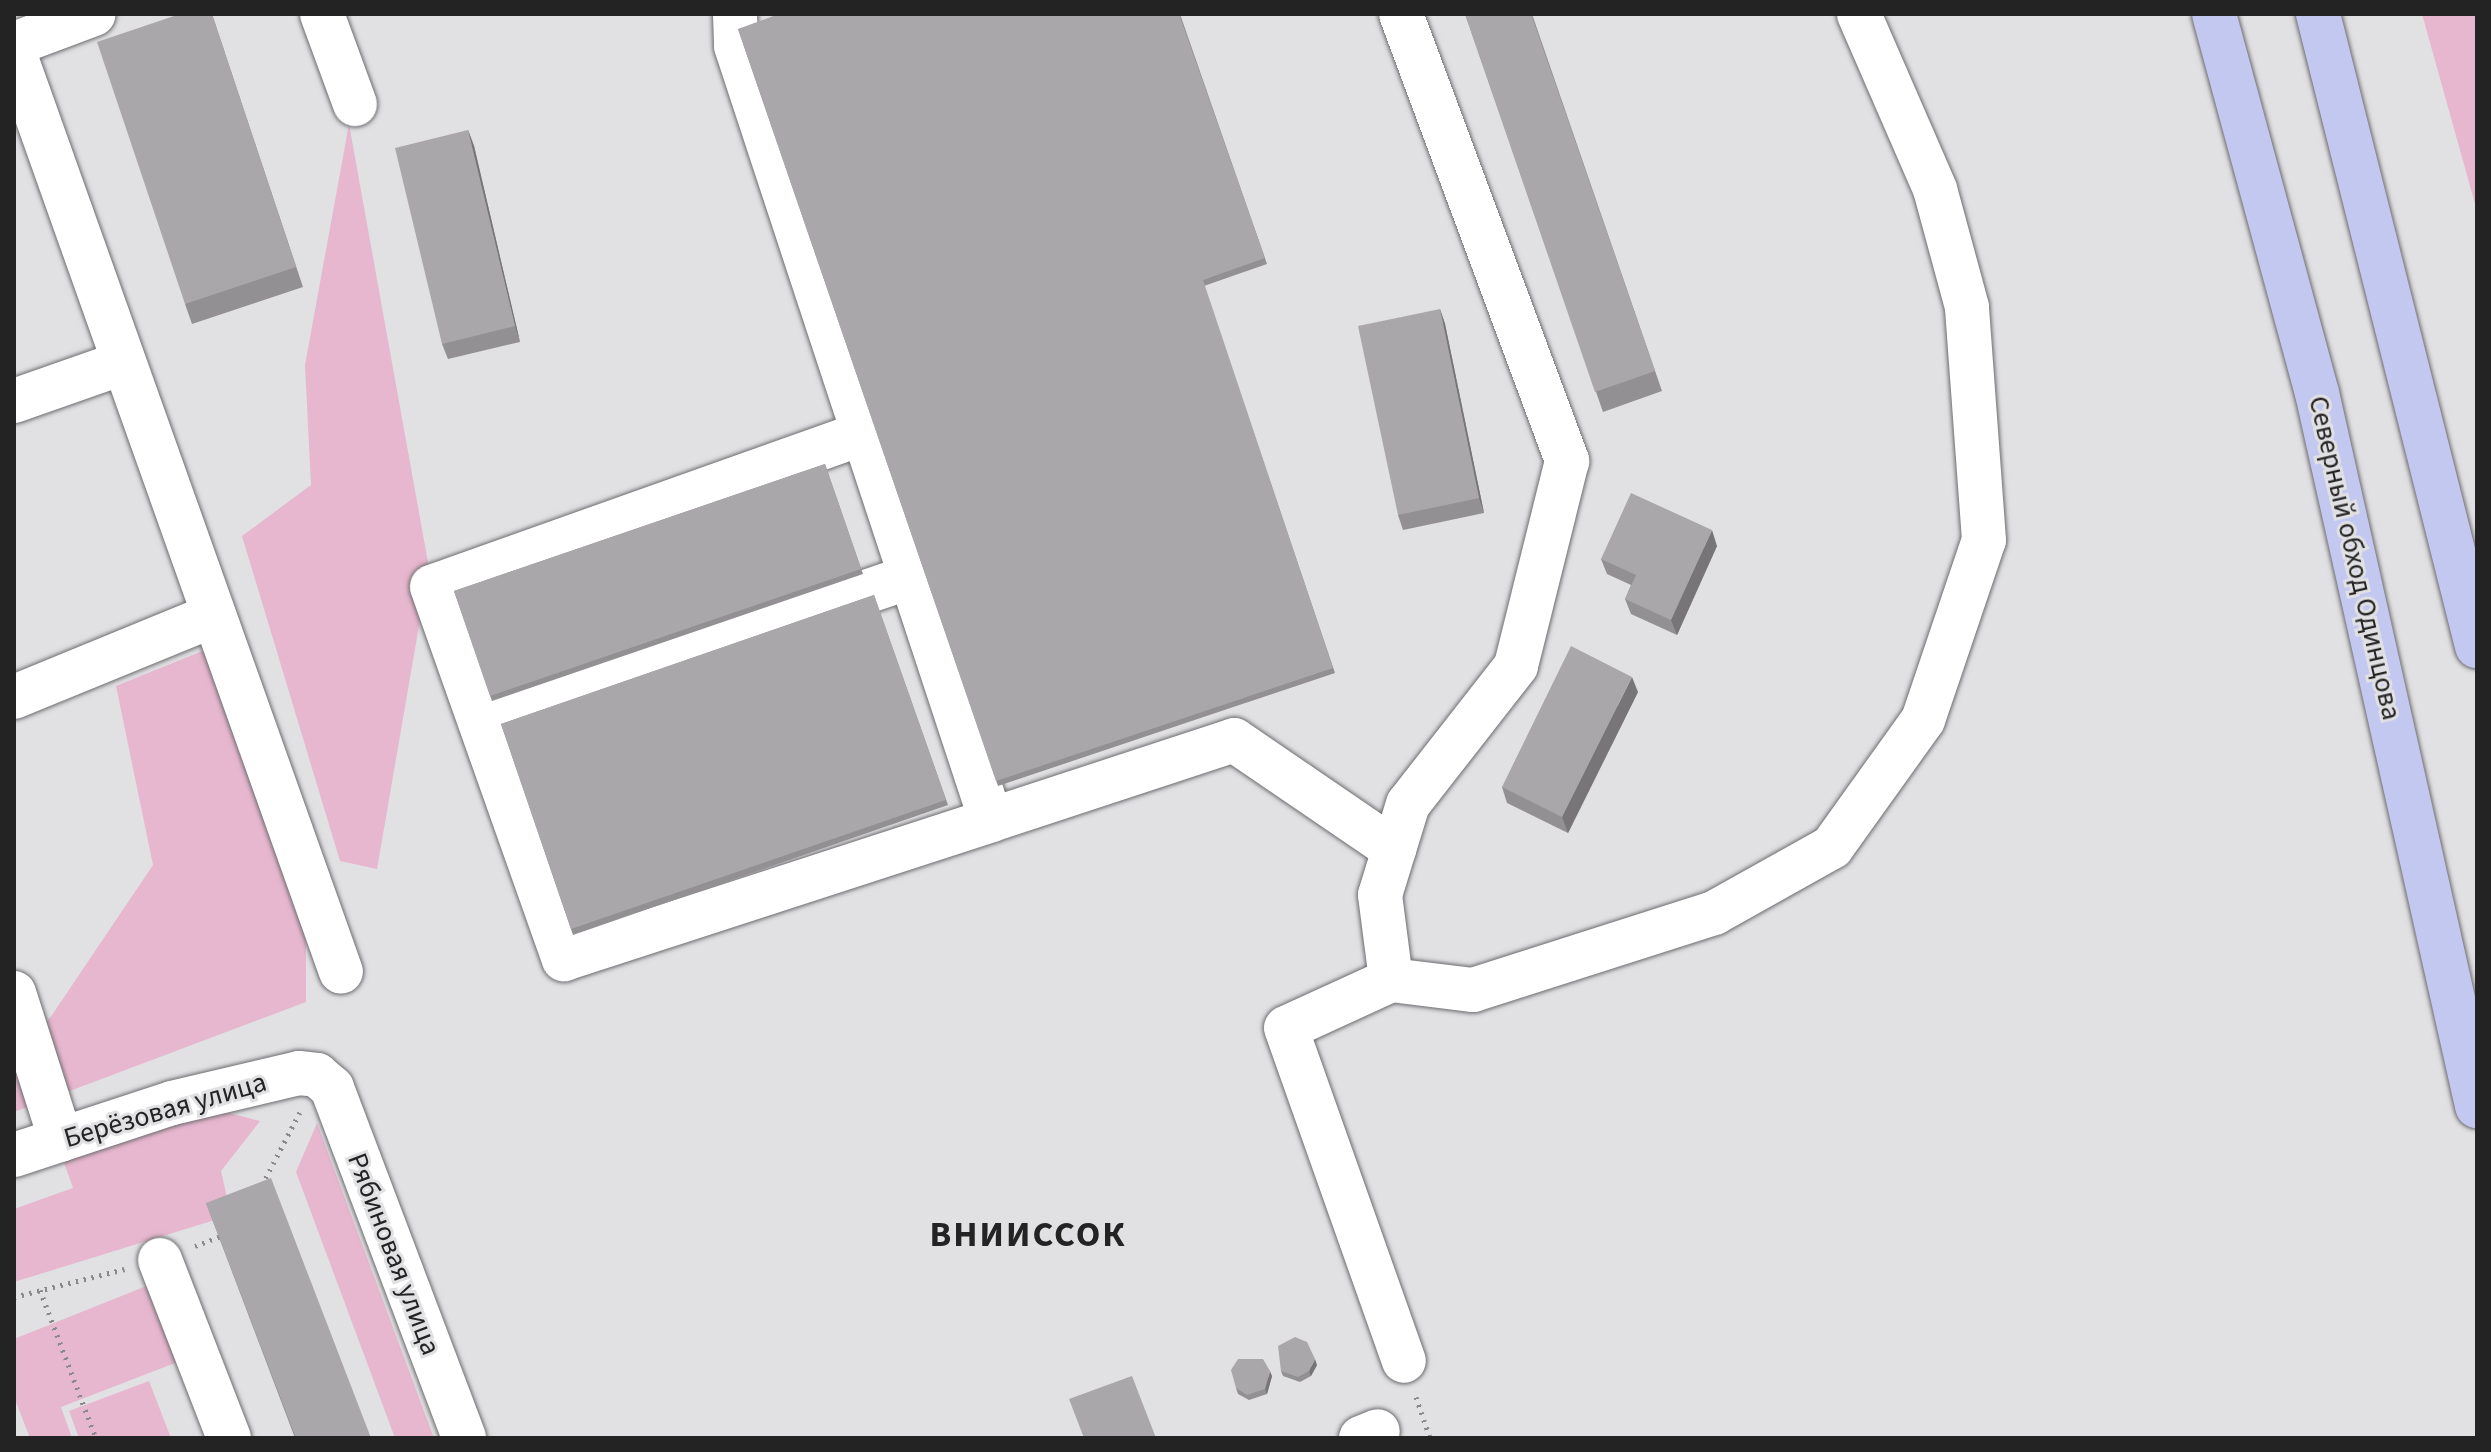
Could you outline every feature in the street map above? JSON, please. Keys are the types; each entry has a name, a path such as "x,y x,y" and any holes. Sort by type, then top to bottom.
{"highway":[{"name":"Северный обход Одинцова","path":"2214,14 2321,409 2477,1106"},
{"path":"2318,14 2477,646"}],"street":[{"path":"14,44 94,14"},
{"path":"322,14 355,104"},
{"path":"735,14 736,46 861,434 991,820"},
{"path":"1391,980 1380,895 1408,804 1516,666 1567,461 1401,14"},
{"path":"1404,1361 1286,1028 1391,980 1473,990 1714,913 1832,847 1923,720 1984,540 1967,307 1935,189 1859,14"},
{"path":"14,52 23,109 122,363 341,972"},
{"path":"14,401 122,363"},
{"path":"861,434 432,587 564,959 1234,740 1394,849"},
{"path":"481,723 910,577"},
{"path":"14,697 214,615"},
{"path":"14,994 61,1140"},
{"name":"Берёзовая улица","path":"14,1155 172,1103 299,1073 317,1075"},
{"name":"Рябиновая улица","path":"317,1075 332,1088 464,1438"},
{"path":"160,1260 229,1438"}],"path":[{"path":"255,1200 317,1075"},
{"path":"14,1297 160,1260 240,1228"},
{"path":"40,1290 96,1438"}],"shaded area":[{"path":"2422,14 2477,14 2477,211"},
{"path":"349,124 429,568 377,869 340,861 242,536 311,485 305,365"},
{"path":"210,648 306,917 306,1002 14,1112 14,1051 50,1018 153,865 116,686"},
{"path":"210,1108 260,1121 221,1171 231,1215 14,1282 14,1209 73,1188 61,1154"},
{"path":"317,1123 434,1438 395,1438 296,1172"},
{"path":"159,1281 188,1358 61,1407 72,1438 30,1438 14,1397 14,1339"},
{"path":"149,1381 171,1438 79,1438 69,1411"}],"building":[{"path":"180,14 212,14 296,267 185,304 97,42"},
{"path":"779,14 1179,14 1265,258 1203,280 1333,668 996,781 738,29"},
{"path":"1465,14 1531,14 1655,371 1595,392"},
{"path":"468,130 515,326 442,344 395,148"},
{"path":"1440,309 1479,498 1398,515 1358,326"},
{"path":"825,464 861,569 490,696 454,591"},
{"path":"1631,493 1712,530 1671,620 1625,599 1636,575 1601,559"},
{"path":"874,595 946,800 571,929 501,724"},
{"path":"1571,646 1632,677 1562,817 1502,787"},
{"path":"271,1178 371,1438 296,1438 206,1203"},
{"path":"1295,1337 1307,1342 1315,1359 1309,1371 1298,1377 1281,1371 1278,1346"},
{"path":"1238,1359 1263,1359 1270,1371 1265,1389 1247,1395 1236,1388 1231,1370"},
{"path":"1132,1376 1156,1438 1084,1438 1069,1399"}],"district":[{"name":"ВНИИССОК","path":"1028,1235"}]}
